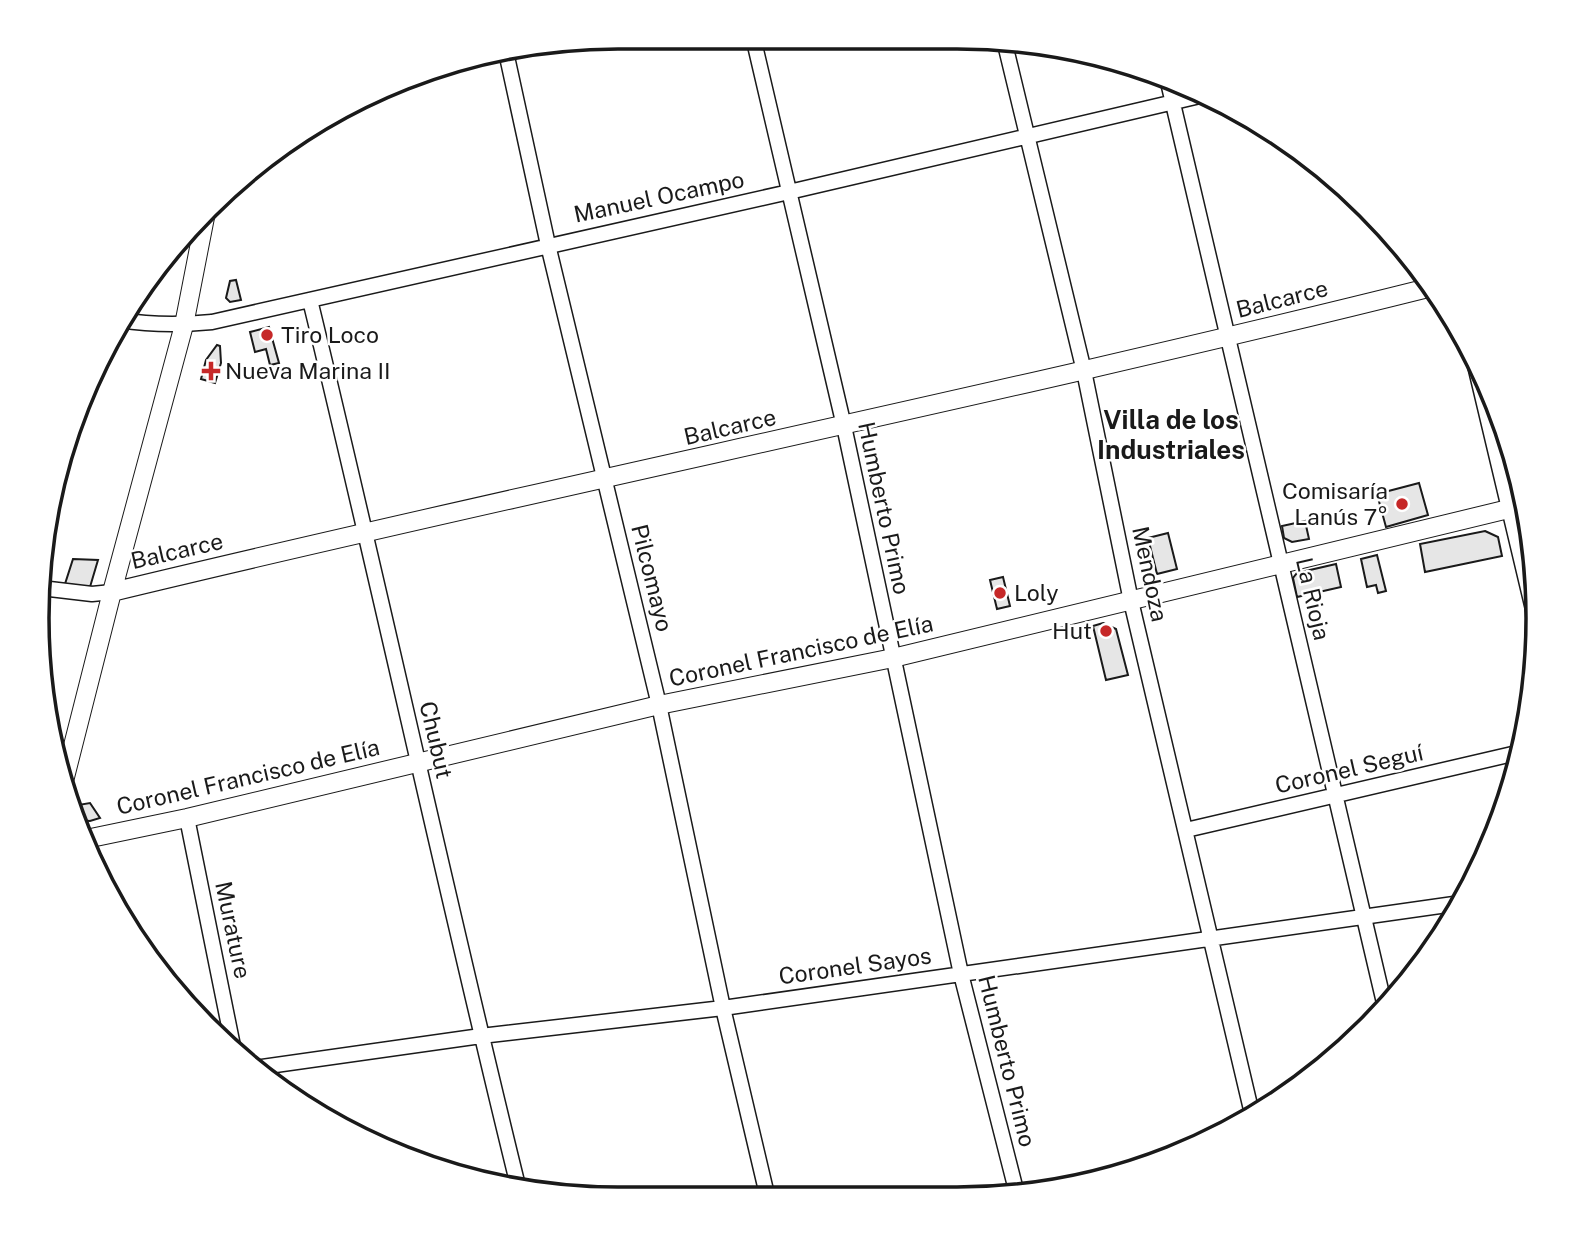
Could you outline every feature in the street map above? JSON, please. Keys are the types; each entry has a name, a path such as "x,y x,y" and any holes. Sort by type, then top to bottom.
{"street":[{"name":"Humberto Primo","path":"756,49 844,426 961,974 1014,1184"},
{"name":"Mendoza","path":"1007,51 1084,371 1131,601 1249,1106"},
{"name":"Pilcomayo","path":"508,60 548,244 659,705 723,1008 765,1187"},
{"name":"La Rioja","path":"1170,90 1382,996"},
{"name":"Manuel Ocampo","path":"132,322 184,325 212,322 1189,98"},
{"path":"69,767 112,592 184,325 202,231"},
{"name":"Balcarce","path":"50,589 92,594 112,592 1228,338 1421,290"},
{"name":"Chubut","path":"310,300 367,532 481,1036 516,1177"},
{"path":"1496,435 1509,478"},
{"name":"Coronel Francisco de Elía","path":"93,838 187,818 659,705 893,658 1515,507"},
{"name":"Coronel Seguí","path":"1186,830 1509,755"},
{"name":"Murature","path":"187,818 231,1034"},
{"name":"Coronel Sayos","path":"268,1066 481,1036 723,1008 1449,905"}],"building":[{"path":"236,280 241,300 230,302 226,298 230,281"},
{"path":"269,327 279,363 270,365 266,349 255,352 250,332"},
{"name":"Nueva Marina II","path":"217,345 220,346 221,363 215,383 201,379 206,360"},
{"name":"Comisaría Lanús 7°","path":"1419,483 1428,515 1386,527 1377,494"},
{"path":"1305,521 1309,539 1292,542 1284,538 1282,526"},
{"path":"1485,531 1498,537 1502,556 1425,572 1420,544"},
{"path":"1168,533 1177,569 1157,574 1148,538"},
{"path":"1377,555 1386,591 1378,593 1376,585 1367,587 1361,559"},
{"path":"73,559 98,560 90,587 65,584"},
{"path":"1336,564 1341,587 1297,597 1293,578 1297,573"},
{"name":"Loly","path":"1003,577 1010,606 997,609 990,580"},
{"path":"1103,623 1116,629 1128,675 1106,680 1093,626"},
{"path":"90,803 100,818 86,821 80,805"}],"place":[{"name":"Tiro Loco","path":"267,335"},
{"name":"Nueva Marina II","path":"211,371"},
{"name":"Comisaría Lanús 7°","path":"1402,504"},
{"name":"Loly","path":"1000,593"},
{"name":"Hut","path":"1106,631"}],"district":[{"name":"Villa de los Industriales","path":"1171,435"}]}
